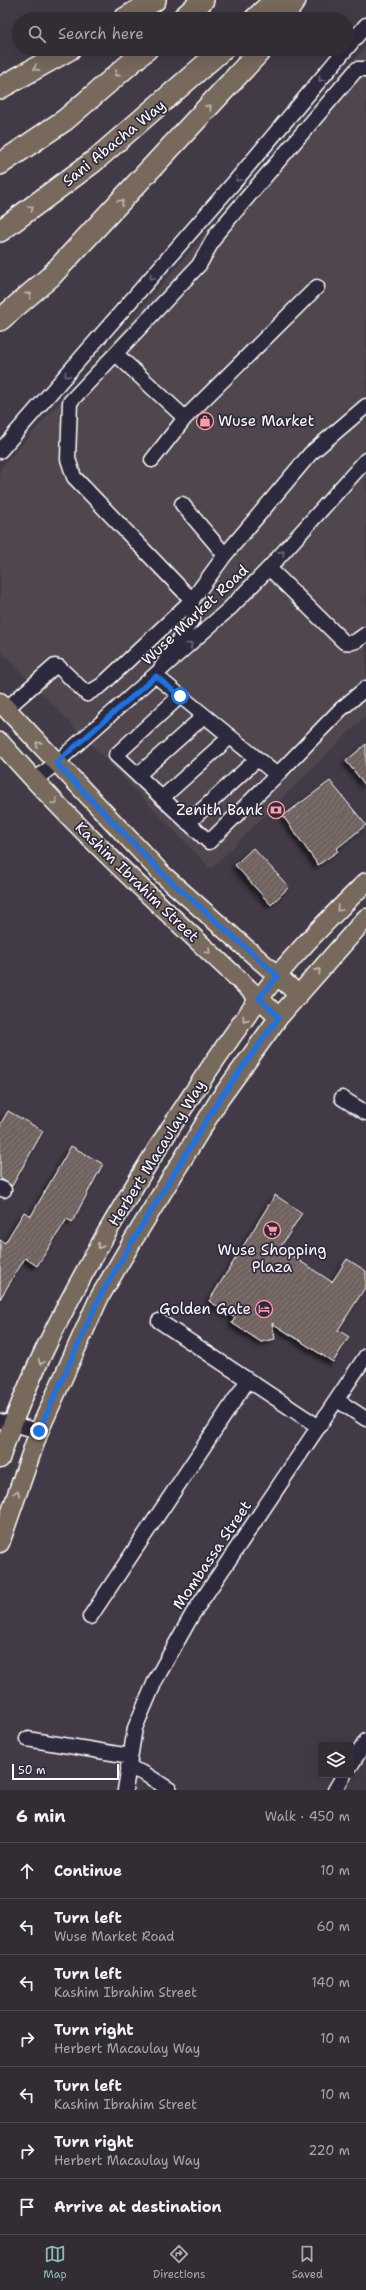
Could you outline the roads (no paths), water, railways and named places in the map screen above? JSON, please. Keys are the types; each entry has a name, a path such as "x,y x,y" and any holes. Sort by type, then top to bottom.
{"highway":[{"path":"135,12 155,0"},
{"path":"190,12 203,0"},
{"path":"262,12 275,0"},
{"path":"287,12 296,0"},
{"path":"0,88 57,56"},
{"path":"0,164 65,120 139,56"},
{"name":"Sani Abacha Way","path":"0,231 93,162 215,56"},
{"path":"0,320 50,277 255,56"}],"main road":[{"name":"Kashim Ibrahim Street","path":"3,705 56,763 164,875 298,994"},
{"name":"Kashim Ibrahim Street","path":"0,742 34,781 148,894 279,1017"},
{"name":"Herbert Macaulay Way","path":"0,1459 6,1423 76,1287 114,1221 198,1086 259,998 366,882"},
{"name":"Herbert Macaulay Way","path":"0,1543 39,1431 99,1298 219,1100 279,1017 366,918"}],"street":[{"path":"354,39 366,25"},
{"path":"0,450 237,179 339,56"},
{"path":"277,775 156,676 193,618 192,600 74,477 68,459 70,402 199,265 217,233 333,94 357,69 366,69"},
{"path":"152,460 185,418 317,287"},
{"path":"116,354 185,418"},
{"path":"3,705 57,666 87,694 102,685 192,600 225,555 310,454 366,406"},
{"name":"Wuse Market Road","path":"34,781 156,676 230,608 269,568 366,460"},
{"path":"182,504 225,555"},
{"path":"269,568 344,642 350,643 357,641 366,634"},
{"path":"180,696 116,755 209,842 340,710 366,688"},
{"path":"138,775 204,716"},
{"path":"162,798 230,737"},
{"path":"188,823 257,759"},
{"path":"342,1098 366,1113"},
{"path":"159,1321 318,1427"},
{"name":"Mombassa Street","path":"125,1790 135,1728 156,1679 192,1615 366,1356"},
{"path":"90,1617 248,1380"},
{"path":"336,1400 366,1419"},
{"path":"6,1423 39,1431"},
{"path":"27,1739 129,1762 170,1790"},
{"path":"354,1759 366,1741"},
{"path":"334,1790 342,1778"}],"place":[{"name":"Wuse Market","path":"205,421"},
{"name":"Zenith Bank","path":"276,810"},
{"name":"Wuse Shopping Plaza","path":"272,1230"},
{"name":"Golden Gate","path":"264,1309"}]}
